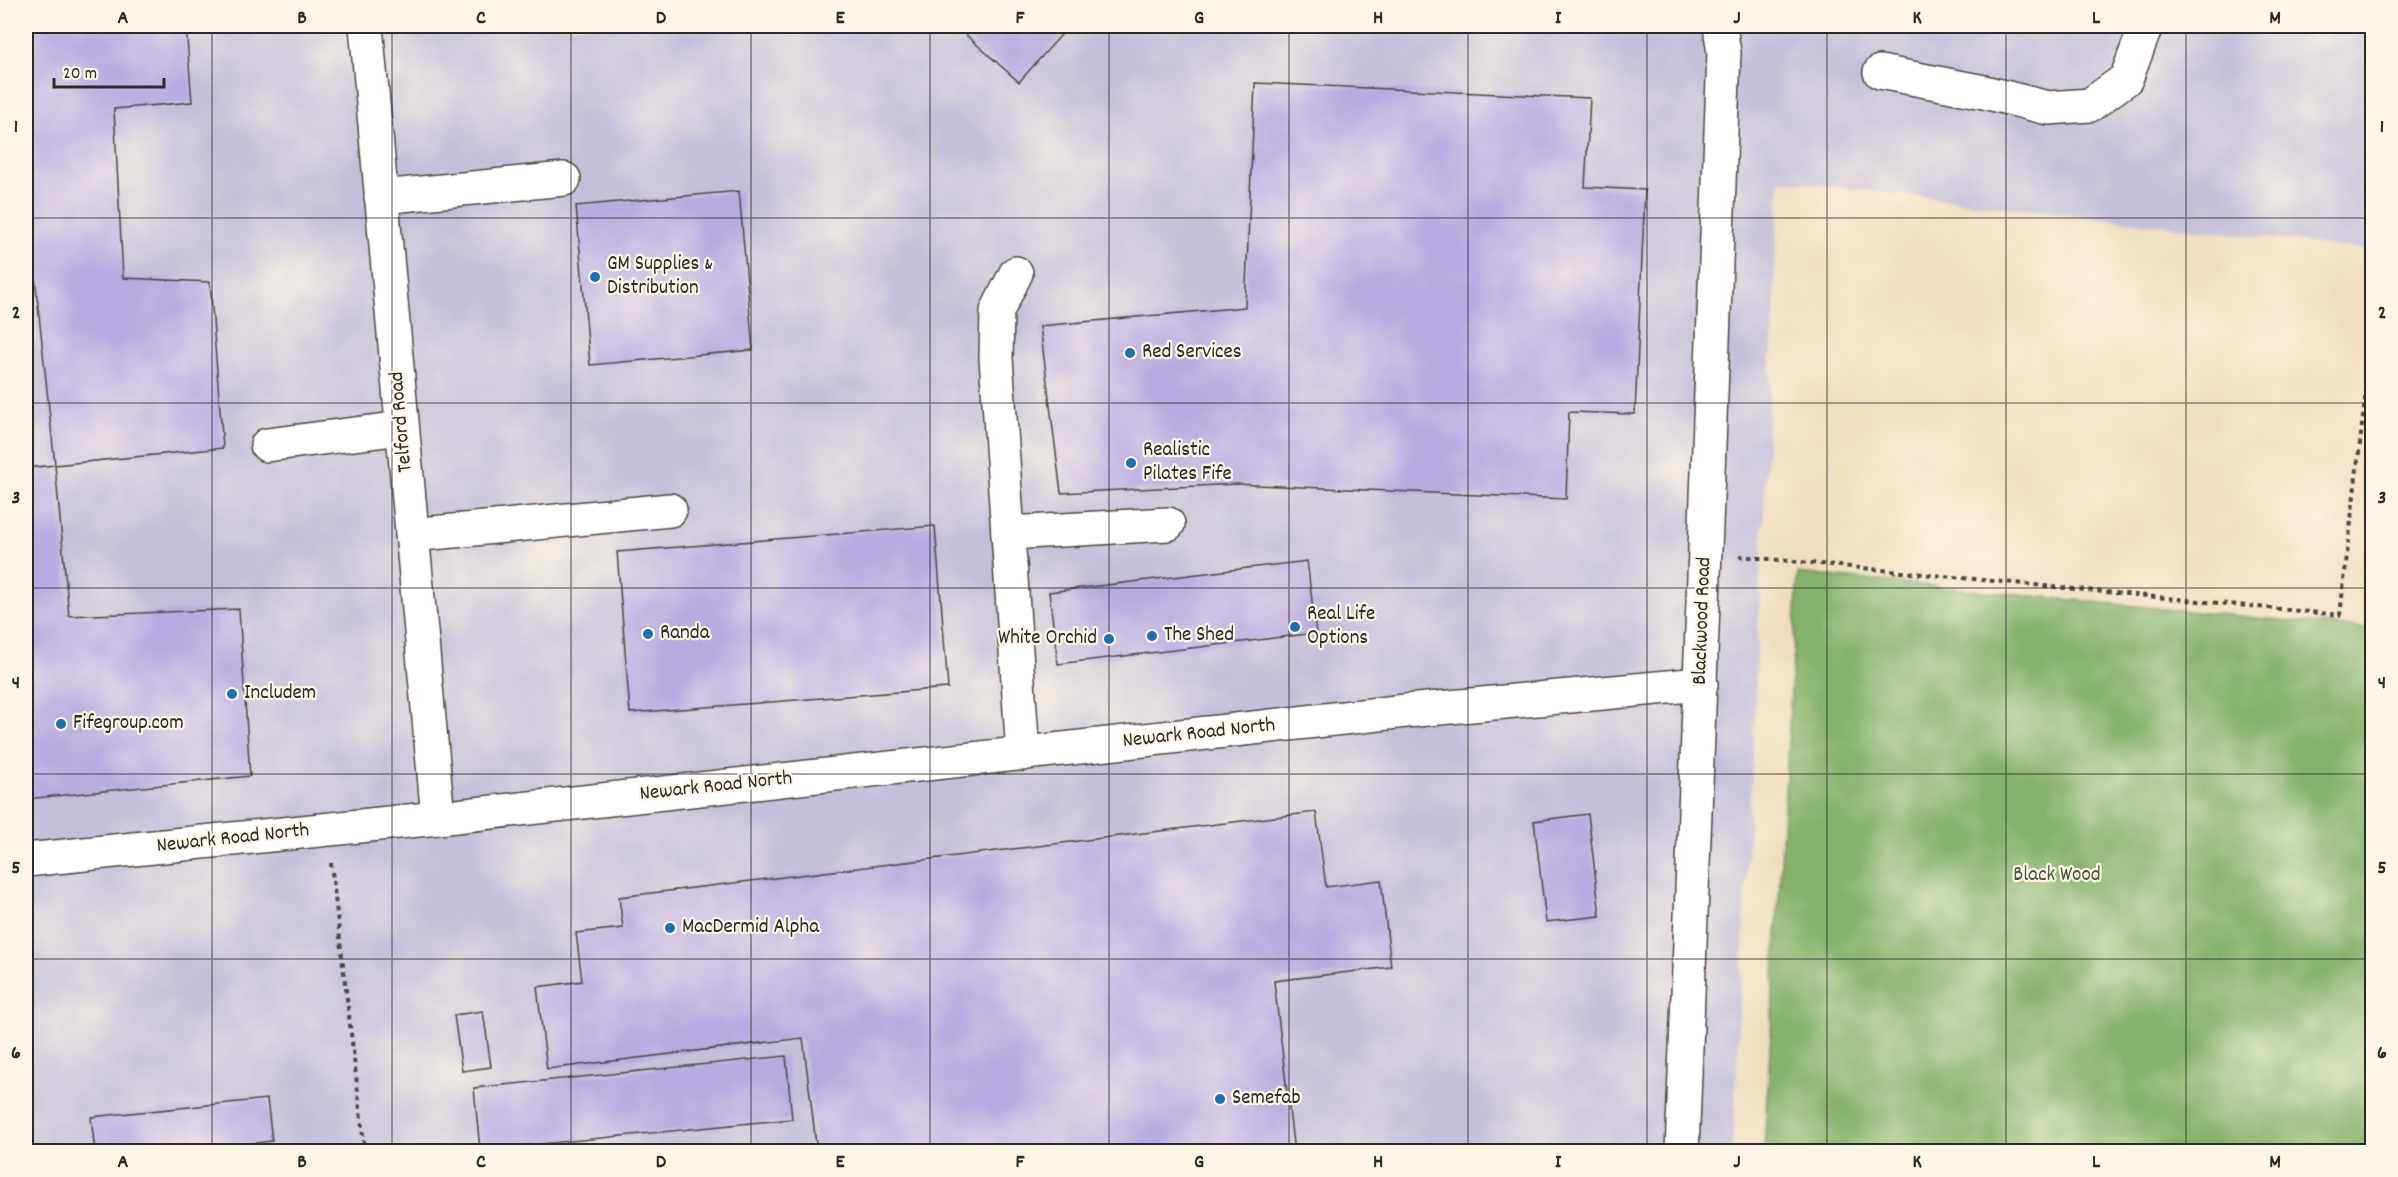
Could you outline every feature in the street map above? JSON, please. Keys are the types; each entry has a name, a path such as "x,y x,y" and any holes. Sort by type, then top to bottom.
{"street":[{"name":"Telford Road","path":"366,26 438,818"},
{"name":"Blackwood Road","path":"1682,1152 1724,52 1720,26"},
{"path":"1880,72 1984,92 2048,108 2090,105 2126,79 2146,26"},
{"path":"381,196 564,179"},
{"path":"1016,273 997,311 996,358 1023,754"},
{"path":"267,445 402,428"},
{"path":"412,536 670,510"},
{"path":"1008,533 1168,524"},
{"name":"Newark Road North","path":"26,860 327,830 1406,711 1701,684"}],"path":[{"path":"1706,552 2340,615 2373,340"},
{"path":"327,830 365,1152"}],"shaded area":[{"path":"26,26 2372,26 2372,229 2370,250 1780,180 1733,1151 26,1151"}],"green space":[{"path":"26,347 37,451 26,452"},
{"name":"Black Wood","path":"1798,573 2372,629 2372,1151 1764,1151"}],"building":[{"path":"26,26 186,26 192,102 114,109 123,278 210,282 223,448 55,465 26,193"},
{"path":"956,26 1069,26 1019,82"},
{"path":"1255,83 1590,98 1585,187 1645,190 1635,414 1569,412 1566,499 1237,484 1061,493 1040,326 1245,307"},
{"path":"739,191 753,350 590,365 576,206"},
{"path":"55,465 69,616 239,609 250,776 26,799 26,468"},
{"path":"935,526 948,688 630,713 617,552"},
{"path":"1307,561 1316,633 1058,664 1049,592"},
{"path":"1316,812 1326,887 1381,880 1391,967 1274,981 1294,1152 817,1152 803,1038 547,1069 537,987 582,981 576,933 623,928 619,897"},
{"path":"1588,814 1600,916 1546,922 1534,821"},
{"path":"483,1011 491,1067 462,1071 454,1015"},
{"path":"786,1056 792,1119 480,1150 474,1088"},
{"path":"267,1099 272,1141 177,1152 95,1152 91,1117"}],"place":[{"name":"GM Supplies & Distribution","path":"595,277"},
{"name":"Red Services","path":"1130,353"},
{"name":"Realistic Pilates Fife","path":"1131,463"},
{"name":"Real Life Options","path":"1295,627"},
{"name":"Randa","path":"648,634"},
{"name":"The Shed","path":"1152,636"},
{"name":"White Orchid","path":"1109,639"},
{"name":"Includem","path":"232,694"},
{"name":"Fifegroup.com","path":"61,724"},
{"name":"MacDermid Alpha","path":"670,928"},
{"name":"Semefab","path":"1220,1099"}]}
